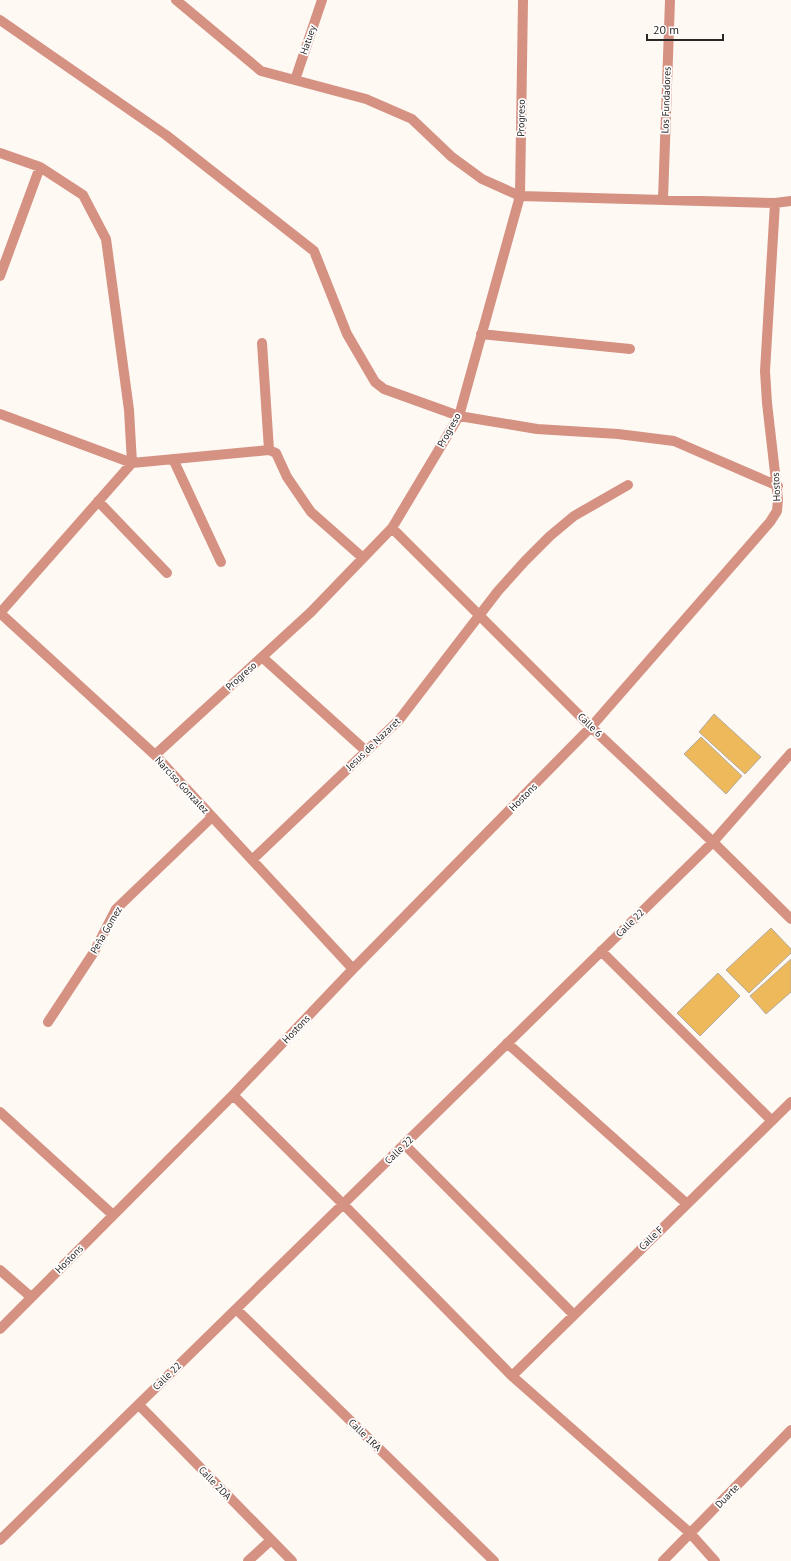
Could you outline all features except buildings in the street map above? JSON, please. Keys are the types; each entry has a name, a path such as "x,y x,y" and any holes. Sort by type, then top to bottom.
{"street":[{"path":"176,0 261,71 366,99 412,119 452,157 482,179 520,196 775,203 791,201"},
{"name":"Hatuey","path":"295,80 322,0"},
{"name":"Progreso","path":"155,755 311,612 392,528 459,416 520,196 523,0"},
{"name":"Los Fundadores","path":"663,199 670,0"},
{"path":"0,20 166,135 314,251 347,334 375,382 384,389 459,416 536,430 618,434 674,442 778,486"},
{"path":"0,153 40,167 83,195 106,239 129,410 132,463 0,613"},
{"path":"0,276 40,167"},
{"name":"Hostos","path":"591,727 770,522 777,511 778,486 767,403 765,371 775,203"},
{"path":"481,334 630,349"},
{"path":"262,343 269,450"},
{"path":"0,414 132,463 269,450 276,454 288,477 311,512 363,558"},
{"path":"173,459 221,562"},
{"name":"Jesus de Nazaret","path":"252,860 399,720 498,590 550,536 574,516 628,485"},
{"path":"98,501 167,573"},
{"name":"Calle 6","path":"392,528 478,616 591,727 713,842 791,919"},
{"name":"Narciso Gonzalez","path":"0,613 155,755 353,969"},
{"path":"262,657 366,751"},
{"name":"Hostons","path":"0,1329 233,1095 353,969 591,727"},
{"name":"Calle 22","path":"0,1540 713,842 791,753"},
{"name":"Peña Gomez","path":"48,1022 94,952 116,908 212,817"},
{"path":"601,951 772,1121"},
{"path":"507,1044 687,1204"},
{"path":"233,1095 343,1204 512,1376 690,1533 715,1561"},
{"name":"Calle F","path":"512,1376 573,1314 791,1102"},
{"path":"0,1112 113,1215"},
{"path":"404,1144 573,1314"},
{"path":"0,1270 31,1297"},
{"name":"Calle 1RA","path":"236,1309 494,1561"},
{"name":"Calle 2DA","path":"139,1404 292,1561"},
{"name":"Duarte","path":"663,1561 791,1430"},
{"path":"248,1561 271,1540"}]}
